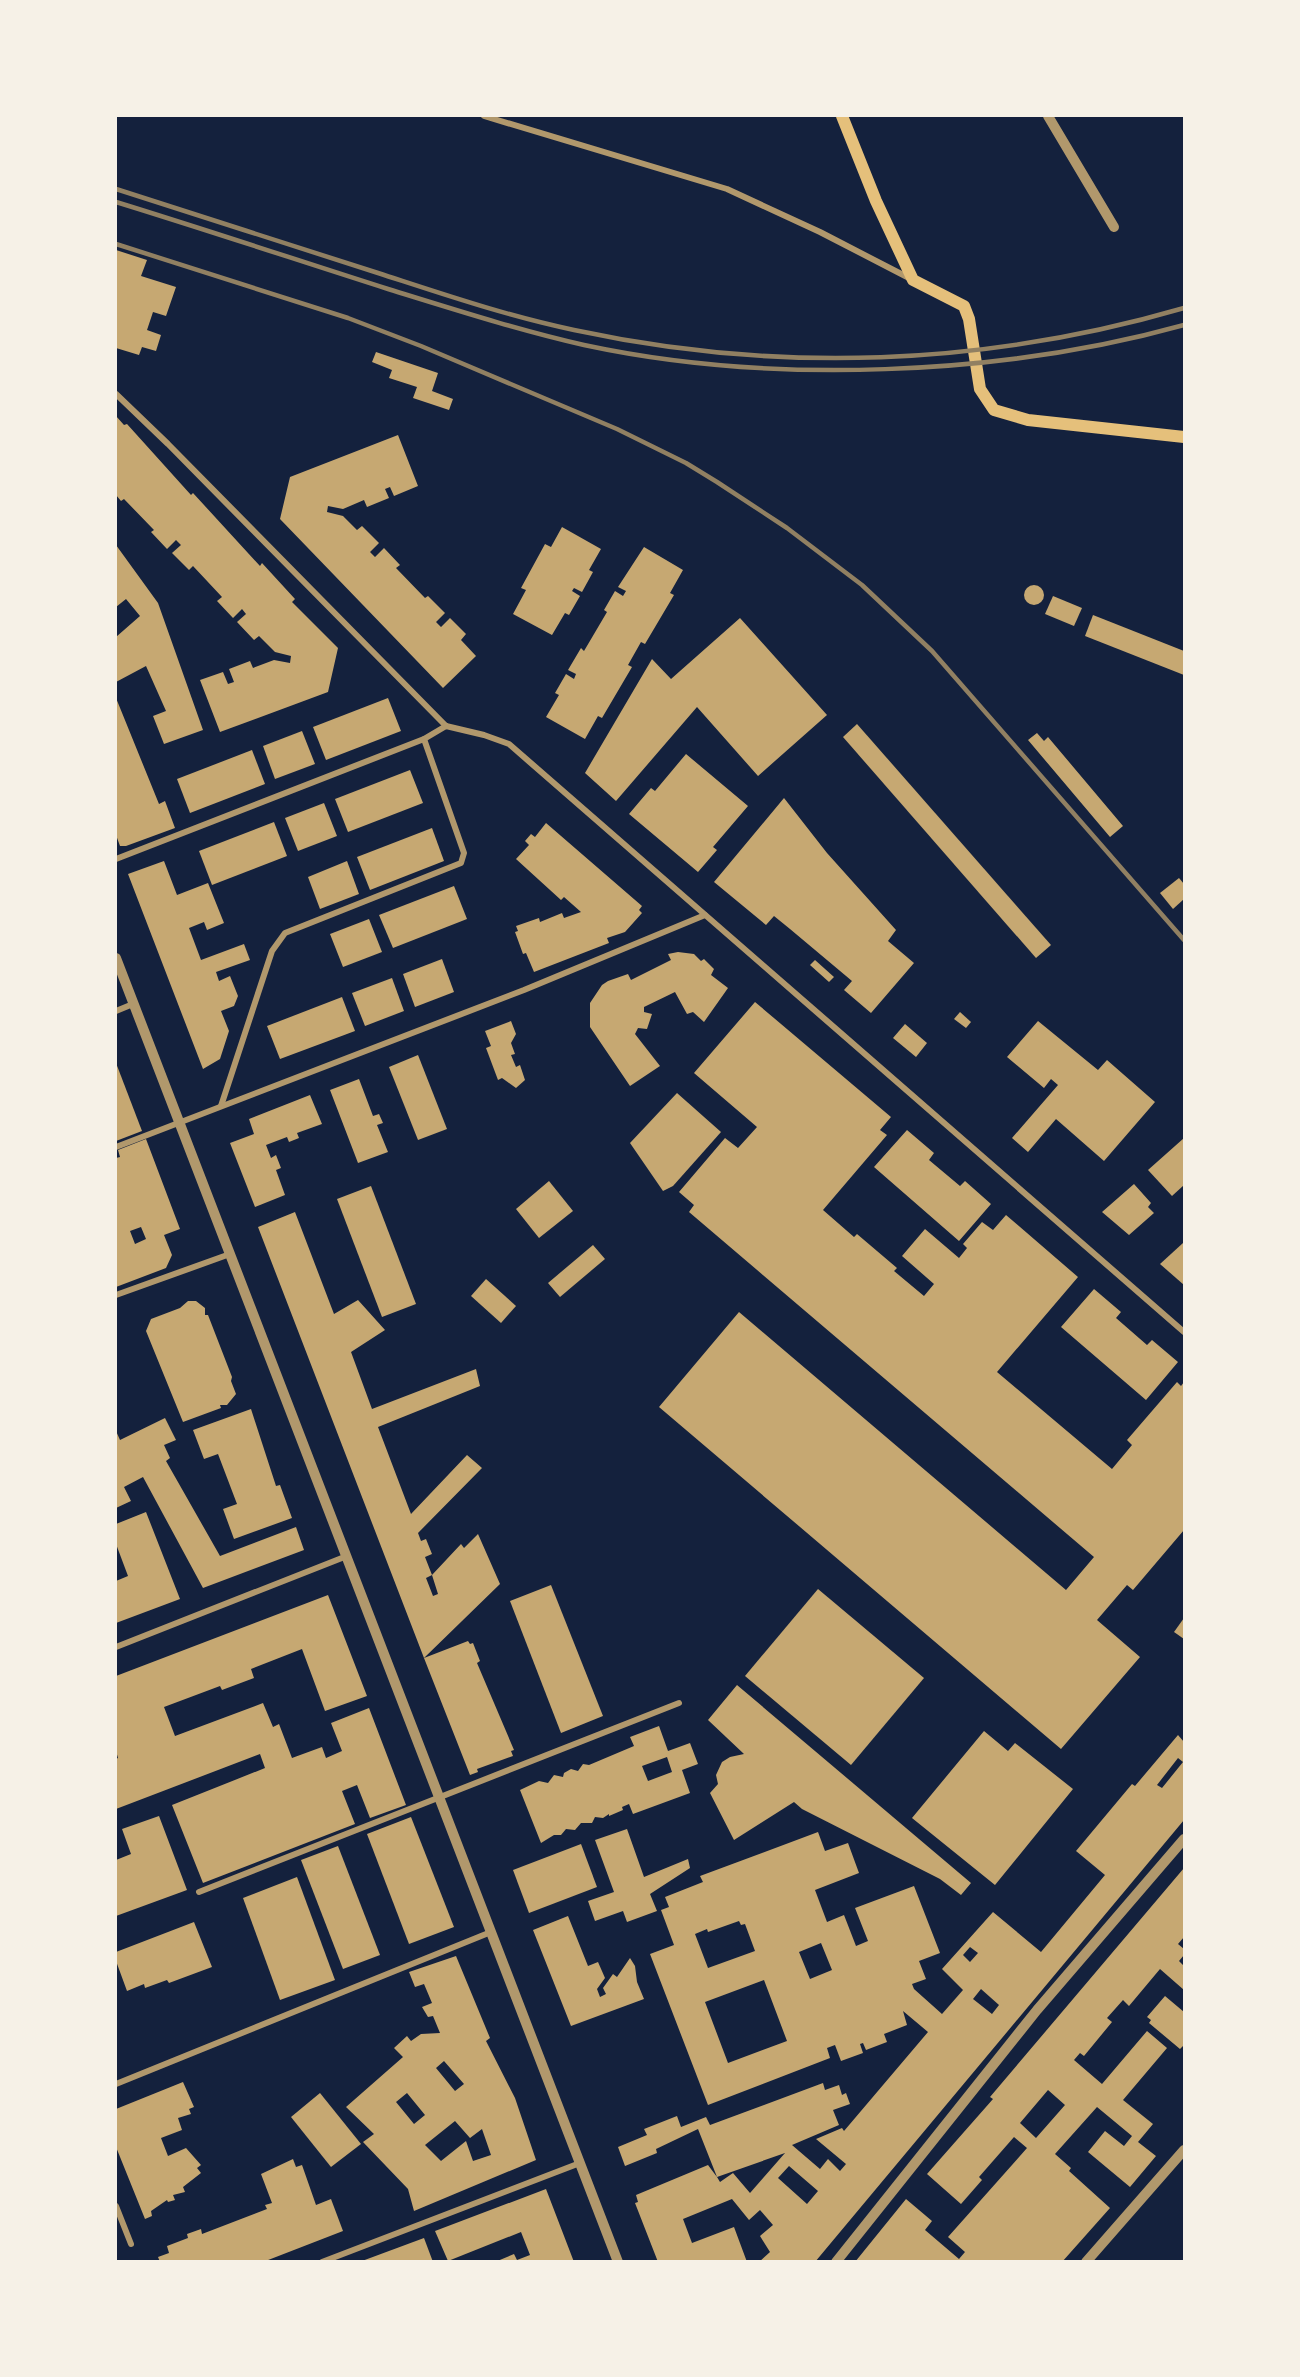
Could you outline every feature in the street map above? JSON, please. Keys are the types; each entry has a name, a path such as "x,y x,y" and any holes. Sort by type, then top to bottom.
{"main road":[{"path":"842,116 876,201 913,280 964,306 969,319 980,389 994,410 1007,415 1185,437"}],"street":[{"path":"484,116 727,189 820,232 913,280"},
{"path":"1048,116 1114,227"},
{"path":"116,394 446,726 509,744 1185,1332"},
{"path":"116,859 424,739 446,726"},
{"path":"221,1106 272,951 285,933 461,863 464,853 424,739"},
{"path":"116,1148 524,990 705,915"},
{"path":"116,957 618,2262"},
{"path":"116,1011 134,1004"},
{"path":"116,1295 230,1254"},
{"path":"116,1647 346,1556"},
{"path":"199,1892 679,1703"},
{"path":"836,2262 1037,2010 1185,1839"},
{"path":"116,2084 492,1932"},
{"path":"1086,2262 1185,2150"},
{"path":"322,2262 580,2163"},
{"path":"116,2206 131,2244"}],"building":[{"path":"116,250 147,260 141,276 176,287 166,316 153,312 147,330 161,335 156,351 142,347 139,355 116,348"},
{"path":"376,352 438,373 432,391 453,399 449,410 413,398 417,387 389,378 392,370 372,362"},
{"path":"116,416 124,425 127,424 191,495 193,493 260,566 262,563 295,599 292,602 338,648 328,692 220,732 200,680 223,672 228,684 234,682 229,669 250,661 253,668 274,660 290,663 291,656 275,652 259,636 254,640 237,622 246,614 242,609 233,618 217,601 222,597 193,566 189,570 172,553 181,545 176,540 167,549 151,532 154,530 124,499 121,501 116,495"},
{"path":"398,435 418,486 394,496 390,487 385,489 389,498 367,507 364,500 343,509 328,506 327,512 343,516 357,530 362,526 379,543 370,552 375,557 384,548 400,565 396,568 425,598 428,596 445,613 436,622 441,627 450,618 466,634 461,640 476,656 443,688 280,519 290,477"},
{"path":"562,527 601,549 589,570 593,572 582,592 574,588 572,591 580,596 569,615 565,613 552,635 513,614 526,590 521,588 545,544 551,547"},
{"path":"116,545 158,603 203,730 164,744 153,716 166,711 146,666 116,682 116,637 140,616 126,599 116,607"},
{"path":"644,547 683,570 670,593 674,595 645,644 641,642 628,665 632,667 602,718 598,716 585,739 546,717 559,695 555,693 566,674 574,679 576,674 568,670 581,648 584,651 607,612 604,610 615,591 623,596 626,591 618,587"},
{"path":"1034,585 1041,588 1044,595 1041,602 1034,605 1027,602 1024,595 1027,588"},
{"path":"1053,596 1082,608 1074,626 1045,614"},
{"path":"1093,615 1184,651 1184,675 1085,636"},
{"path":"740,618 827,715 758,776 697,707 616,801 585,773 652,659 671,679"},
{"path":"116,698 159,804 165,801 175,828 126,846 120,846 116,835"},
{"path":"388,698 401,731 326,760 313,727"},
{"path":"857,724 1051,945 1036,958 843,737"},
{"path":"302,731 315,764 275,779 263,746"},
{"path":"1037,733 1044,741 1048,737 1123,826 1110,837 1028,740"},
{"path":"252,750 265,784 190,813 177,779"},
{"path":"686,754 748,806 713,847 717,850 698,872 629,814 651,788 655,791"},
{"path":"410,770 423,803 348,832 335,799"},
{"path":"784,798 827,853 896,930 888,941 914,963 871,1013 844,990 852,981 790,929 774,916 766,925 714,882"},
{"path":"324,803 337,836 298,851 285,818"},
{"path":"274,822 287,856 212,885 199,851"},
{"path":"546,823 642,906 639,910 642,913 625,932 607,938 609,943 534,972 526,953 523,954 515,932 518,931 516,926 539,918 540,922 562,913 564,918 581,912 564,897 561,900 516,859 529,845 525,841 531,834 535,837"},
{"path":"432,828 444,861 370,890 357,857"},
{"path":"164,861 177,895 208,883 224,923 207,930 204,922 189,928 201,960 244,944 250,960 216,972 219,981 230,976 238,996 234,1006 221,1011 229,1031 220,1059 203,1069 128,874"},
{"path":"347,861 359,894 320,909 308,877"},
{"path":"1179,878 1184,884 1184,899 1173,909 1160,893"},
{"path":"454,886 467,919 393,948 379,915"},
{"path":"369,919 382,952 343,967 330,934"},
{"path":"678,952 694,954 701,961 704,959 714,969 711,975 728,988 704,1022 693,1012 687,1014 675,992 644,1007 644,1012 652,1014 647,1029 638,1028 635,1034 660,1066 630,1086 590,1027 590,1003 602,985 608,981 628,974 631,980 671,960 668,954"},
{"path":"442,959 454,992 415,1007 403,974"},
{"path":"815,960 834,977 829,982 810,965"},
{"path":"392,978 404,1011 365,1026 352,993"},
{"path":"342,997 355,1031 280,1059 267,1026"},
{"path":"755,1002 891,1117 880,1130 887,1135 823,1210 854,1237 857,1234 897,1268 894,1271 924,1296 934,1284 902,1256 925,1229 959,1258 967,1248 963,1244 982,1222 993,1230 1006,1215 1078,1277 997,1372 1112,1469 1132,1445 1127,1440 1177,1382 1181,1386 1184,1382 1184,1530 1133,1590 1127,1585 1097,1620 1140,1657 1061,1749 659,1407 739,1312 1066,1590 1094,1557 689,1212 694,1205 679,1192 725,1138 738,1148 757,1127 694,1073"},
{"path":"960,1012 971,1022 966,1028 954,1019"},
{"path":"511,1021 516,1034 511,1043 515,1054 511,1055 516,1067 520,1065 525,1080 516,1088 502,1078 498,1080 486,1048 491,1046 485,1031"},
{"path":"1038,1021 1098,1070 1107,1060 1155,1102 1104,1161 1056,1119 1028,1152 1012,1138 1058,1085 1051,1079 1044,1088 1007,1057"},
{"path":"905,1024 927,1043 916,1057 893,1038"},
{"path":"418,1055 447,1129 418,1140 389,1067"},
{"path":"116,1063 142,1131 116,1141"},
{"path":"359,1079 373,1116 379,1114 383,1123 377,1125 388,1152 358,1163 330,1090"},
{"path":"677,1093 721,1132 673,1186 663,1191 630,1143"},
{"path":"310,1095 322,1124 297,1133 299,1138 289,1142 287,1137 266,1145 271,1158 276,1155 281,1168 276,1170 285,1195 255,1207 230,1143 254,1134 249,1119"},
{"path":"907,1130 934,1153 929,1160 960,1186 965,1181 991,1204 959,1241 874,1167"},
{"path":"1184,1138 1184,1185 1172,1196 1148,1170"},
{"path":"146,1139 180,1229 164,1235 172,1255 166,1268 116,1287 116,1158 120,1157 118,1150","holes":["141,1227 146,1239 135,1244 130,1231"]},
{"path":"549,1181 573,1211 539,1238 516,1209"},
{"path":"1134,1184 1151,1203 1148,1207 1154,1213 1129,1235 1102,1212"},
{"path":"371,1186 416,1304 382,1317 337,1199"},
{"path":"295,1212 334,1314 358,1300 385,1330 351,1352 372,1409 476,1369 480,1386 378,1427 411,1514 467,1455 482,1468 418,1533 421,1541 426,1539 432,1554 425,1557 432,1575 461,1544 464,1548 478,1534 500,1584 424,1658 258,1227","holes":["432,1575 438,1594 433,1596 426,1578"]},
{"path":"1184,1244 1184,1285 1160,1264"},
{"path":"593,1245 605,1259 560,1297 548,1283"},
{"path":"486,1279 516,1306 501,1323 471,1296"},
{"path":"1094,1289 1121,1312 1116,1318 1147,1345 1152,1340 1178,1362 1146,1400 1061,1327"},
{"path":"188,1301 196,1301 205,1308 205,1315 208,1315 232,1377 231,1381 236,1394 227,1405 220,1405 221,1408 183,1422 146,1331 151,1319 180,1308"},
{"path":"251,1409 276,1486 280,1485 292,1518 234,1539 223,1509 237,1504 218,1454 204,1459 193,1430"},
{"path":"165,1418 176,1440 164,1445 170,1458 166,1461 220,1556 296,1527 304,1550 203,1588 143,1477 124,1487 131,1501 116,1508 116,1431 120,1440"},
{"path":"146,1512 180,1599 116,1623 116,1581 128,1576 116,1544 116,1524"},
{"path":"551,1585 603,1716 561,1733 510,1601"},
{"path":"818,1589 924,1678 851,1765 745,1676"},
{"path":"328,1595 367,1696 325,1711 302,1649 251,1669 254,1678 222,1690 220,1686 164,1707 175,1736 263,1703 273,1727 279,1724 292,1758 322,1747 326,1758 342,1751 331,1723 369,1708 406,1805 370,1818 357,1785 342,1791 355,1824 203,1883 172,1805 265,1768 260,1754 116,1809 116,1759 118,1758 116,1751 116,1676"},
{"path":"1184,1618 1184,1639 1174,1632"},
{"path":"468,1641 470,1644 473,1643 480,1661 477,1663 514,1750 511,1751 513,1756 477,1769 478,1772 470,1775 424,1658"},
{"path":"737,1685 971,1883 961,1895 940,1879 802,1809 794,1802 734,1840 710,1793 718,1784 716,1775 722,1762 730,1757 744,1754 708,1720"},
{"path":"659,1726 668,1751 690,1743 698,1764 682,1770 690,1793 633,1814 629,1804 622,1807 623,1810 603,1818 595,1817 592,1823 581,1823 575,1830 566,1829 561,1835 554,1835 541,1843 520,1790 539,1781 548,1783 554,1775 563,1777 564,1773 571,1769 578,1771 583,1764 589,1765 634,1746 630,1737","holes":["667,1757 672,1772 648,1781 642,1766"]},
{"path":"984,1731 1008,1751 1015,1743 1073,1789 995,1885 912,1818"},
{"path":"1178,1735 1184,1742 1184,1820 815,2262 759,2262 770,2252 760,2236 773,2225 760,2210 749,2220 732,2199 683,2219 692,2243 734,2227 747,2262 658,2262 635,2203 638,2202 636,2195 708,2165 717,2177 698,2129 656,2149 657,2153 625,2166 618,2147 647,2135 644,2129 677,2116 681,2127 706,2117 710,2125 823,2083 825,2090 839,2085 842,2095 846,2093 850,2104 833,2110 839,2125 792,2145 820,2169 828,2159 840,2171 846,2164 816,2139 842,2128 844,2131 928,2032 903,2011 907,2025 884,2034 887,2042 866,2050 863,2043 860,2044 863,2053 841,2061 835,2045 827,2048 830,2058 708,2105 650,1954 674,1945 661,1910 669,1907 665,1897 703,1882 700,1876 818,1832 825,1851 848,1843 859,1873 815,1890 827,1922 844,1915 856,1946 868,1941 855,1908 914,1886 940,1953 919,1961 926,1979 912,1984 914,1989 942,2014 963,1990 942,1969 993,1912 1041,1952 1105,1875 1076,1851 1132,1784 1135,1786","holes":["1178,1758 1183,1762 1162,1788 1157,1785","739,1921 741,1925 745,1924 755,1951 708,1968 695,1934 707,1929 708,1932","821,1943 832,1970 810,1979 799,1952","970,1947 978,1953 970,1962 963,1955","764,1980 787,2041 728,2063 705,2002","981,1989 999,2005 992,2014 973,1999","785,2153 750,2193 733,2173 720,2182 717,2177","789,2166 818,2191 807,2204 778,2178"]},
{"path":"159,1816 187,1890 116,1916 116,1860 131,1854 122,1829"},
{"path":"411,1817 454,1927 409,1944 367,1834"},
{"path":"627,1829 644,1877 688,1859 690,1868 650,1894 657,1911 627,1922 623,1911 595,1921 588,1901 614,1892 595,1840"},
{"path":"581,1844 597,1887 529,1913 513,1870"},
{"path":"338,1846 380,1955 343,1969 301,1860"},
{"path":"1184,1868 1184,1937 1178,1944 1184,1949 1184,1955 1179,1961 1184,1966 1184,1990 1160,1969 1129,2006 1123,2000 1107,2018 1112,2022 1084,2056 1080,2053 1074,2060 1102,2084 1147,2031 1167,2048 1123,2100 1153,2124 1138,2142 1156,2156 1130,2187 1088,2152 1105,2131 1124,2146 1132,2136 1097,2107 1055,2154 1071,2168 1069,2171 1110,2208 1062,2262 855,2262 906,2199 932,2221 925,2230 959,2259 965,2252 948,2237 1027,2148 1014,2137 979,2177 982,2180 961,2204 927,2174 993,2099 990,2097","holes":["1048,2090 1065,2105 1036,2138 1020,2123"]},
{"path":"297,1877 335,1980 280,2000 243,1898"},
{"path":"568,1916 588,1966 598,1962 605,1978 597,1989 600,1997 606,1994 603,1988 613,1974 617,1977 630,1958 635,1966 637,1982 644,1999 571,2026 533,1930"},
{"path":"194,1922 212,1967 169,1983 167,1980 145,1988 144,1984 127,1991 116,1961 116,1952"},
{"path":"456,1956 490,2038 486,2041 515,2098 536,2160 414,2211 408,2189 363,2142 374,2134 346,2107 403,2057 394,2048 407,2036 411,2041 421,2034 440,2033 433,2016 428,2017 422,2007 432,2003 424,1984 415,1987 409,1972","holes":["444,2061 464,2084 455,2091 436,2068","407,2093 425,2115 414,2124 396,2102","455,2121 470,2138 482,2129 491,2155 473,2161 466,2141 441,2161 425,2145"]},
{"path":"1165,1996 1184,2012 1184,2045 1180,2049 1149,2023 1151,2020 1147,2017"},
{"path":"183,2082 194,2107 189,2109 191,2114 178,2118 182,2130 161,2138 168,2156 186,2148 201,2165 197,2168 201,2173 183,2187 185,2192 173,2195 175,2200 168,2202 167,2200 151,2211 152,2216 145,2219 116,2147 116,2109"},
{"path":"320,2093 361,2144 331,2167 291,2117"},
{"path":"293,2159 296,2167 302,2165 316,2205 331,2199 343,2231 263,2262 160,2262 158,2257 169,2253 167,2246 188,2238 187,2234 201,2229 202,2234 267,2209 265,2205 272,2203 261,2174"},
{"path":"546,2189 574,2262 495,2262 514,2254 517,2260 530,2255 521,2232 448,2261 435,2231"},
{"path":"424,2238 433,2262 362,2262 362,2261"}],"railway":[{"path":"116,189 451,297 524,318 651,344 727,353 804,358 881,357 957,352 1033,342 1109,327 1184,308"},
{"path":"116,202 510,326 584,345 656,358 730,366 807,370 885,369 963,364 1039,355 1113,342 1184,325"},
{"path":"116,244 348,318 421,346 617,429 686,463 717,482 787,528 862,585 932,651 1184,940"}]}
